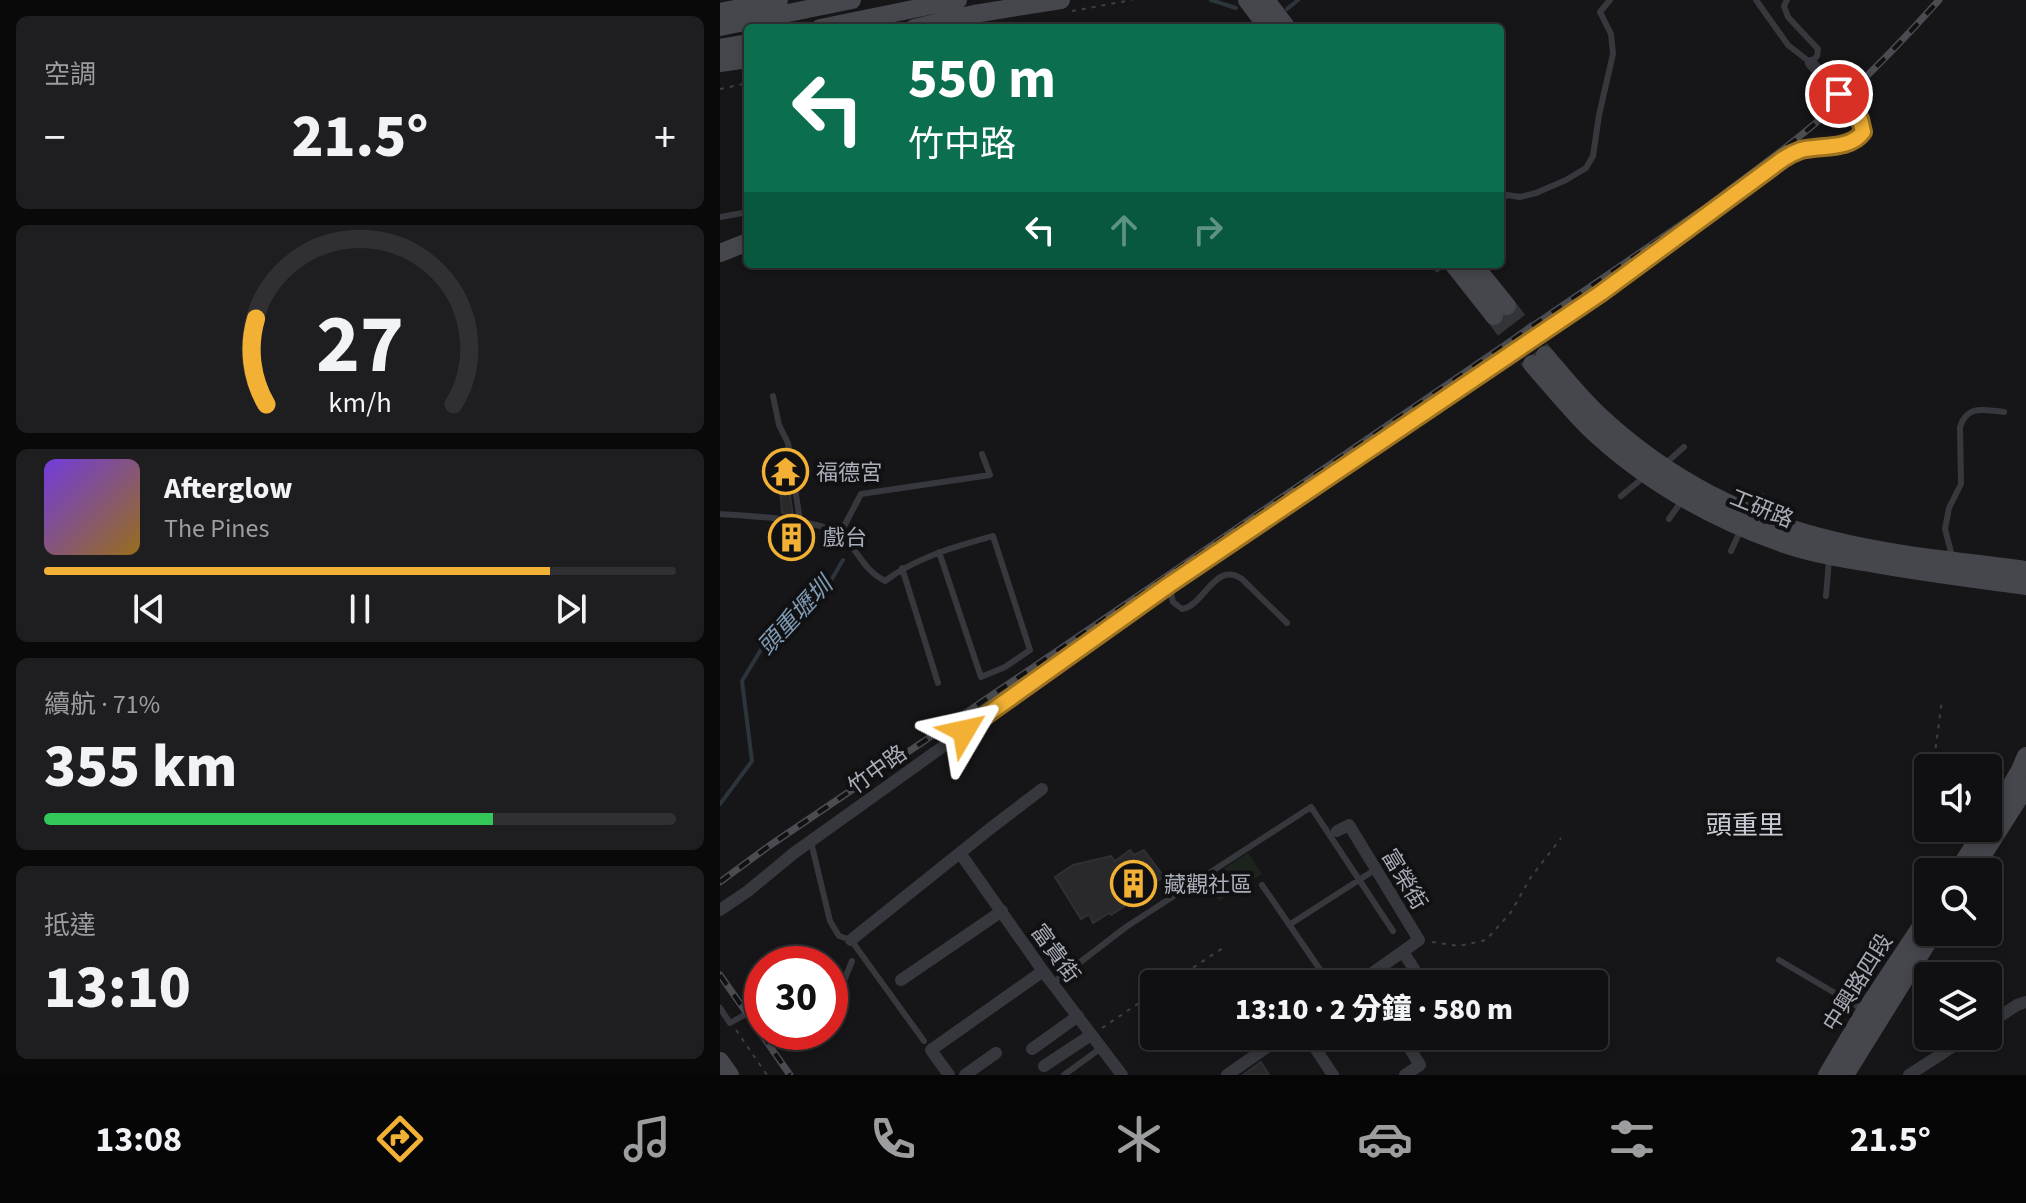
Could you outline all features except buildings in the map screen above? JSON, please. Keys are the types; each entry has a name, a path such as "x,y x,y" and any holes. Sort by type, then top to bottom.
{"street":[{"path":"720,12 779,0"},
{"path":"720,27 852,0"},
{"path":"840,24 958,0"},
{"path":"931,24 1061,0"},
{"path":"1247,0 1265,24"},
{"path":"1266,0 1284,24"},
{"path":"720,48 744,44"},
{"path":"720,63 744,60"},
{"name":"竹中路","path":"720,910 811,841 1169,585 1601,293 1783,159 1804,149 1845,144 1859,137 1863,132 1860,119 1811,63"},
{"path":"720,253 744,244"},
{"path":"1444,268 1500,311 1475,268"},
{"name":"工研路","path":"1539,360 1631,443 1683,498 1748,521 1833,541 2026,570"},
{"name":"工研路","path":"1655,470 1693,485 1788,545 1893,568 2026,586"},
{"path":"2002,801 2026,756"},
{"path":"1981,858 2026,787"},
{"path":"851,940 1042,789"},
{"name":"富榮街","path":"1334,833 1349,825 1419,940 1377,970"},
{"name":"富貴街","path":"960,853 1043,971 1122,1075"},
{"path":"901,980 1002,911"},
{"name":"中興路四段","path":"1845,1075 1872,1016 1914,941"},
{"name":"中興路四段","path":"1827,1075 1924,946"},
{"path":"1403,952 1415,970"},
{"path":"949,1075 931,1050 1043,971"},
{"path":"2002,1015 2026,1002"},
{"path":"1032,1049 1078,1016"},
{"path":"1044,1066 1091,1035"},
{"path":"1227,1075 1263,1050"},
{"path":"1316,1050 1333,1075"},
{"path":"1405,1075 1420,1065 1411,1050"},
{"path":"1909,1075 1947,1050"},
{"path":"965,1075 996,1053"},
{"path":"720,1061 730,1075"}],"lane":[{"path":"958,0 974,14"},
{"path":"1504,197 1536,193 1566,180 1586,168 1593,156 1613,54 1611,34 1600,12 1610,0"},
{"path":"1756,0 1788,45 1811,63 1818,49 1788,17 1784,6 1787,0"},
{"path":"720,217 744,213"},
{"path":"773,396 779,425 788,443 800,521"},
{"path":"1953,559 1945,529 1949,508 1961,484 1961,421 1965,415 1979,409 2004,412"},
{"path":"1621,496 1684,447"},
{"path":"840,534 861,494 990,475 982,454"},
{"path":"1731,551 1762,496"},
{"path":"1669,519 1683,498"},
{"path":"720,514 800,521 840,534 873,575 885,581 902,568 939,552 993,536 1030,650 1005,667 981,677 939,552"},
{"path":"1826,596 1830,556"},
{"path":"902,568 938,683"},
{"path":"1169,585 1173,602 1187,609 1214,581 1230,573 1235,574 1287,623"},
{"path":"1053,983 1126,927 1311,807 1334,833 1359,880 1393,931"},
{"path":"811,841 830,921 839,936 851,940 924,1041"},
{"path":"1289,925 1376,869"},
{"path":"1262,885 1320,970"},
{"path":"1779,960 1872,1016"},
{"path":"848,971 852,961"},
{"path":"720,1008 730,1023 744,1015"},
{"path":"1064,1075 1101,1048"}],"path":[{"path":"720,89 744,84"},
{"path":"1935,754 1942,700"},
{"path":"1419,940 1459,946 1486,940 1511,912 1531,877 1561,838"},
{"path":"1189,970 1226,946"},
{"path":"1091,1035 1140,1002"},
{"path":"739,1034 767,1075"}],"shaded area":[{"path":"1248,853 1262,874 1219,901 1206,880"}],"waterway":[{"path":"1211,0 1236,8"},
{"path":"1287,9 1298,0"},
{"name":"頭重壢圳","path":"720,804 752,761 742,681 762,648 823,594 843,560"}],"tunnel":[{"path":"1507,306 1545,355"},
{"path":"1494,316 1532,364"}],"railway":[{"path":"720,882 1701,211 1841,101 1939,0"},
{"path":"720,975 790,1075"}],"place":[{"name":"福德宮","path":"785,472"},
{"name":"戲台","path":"792,537"},
{"name":"藏觀社區","path":"1133,884"}],"district":[{"name":"頭重里","path":"1745,825"}],"route":[{"path":"964,731 1169,585 1601,293 1783,159 1804,149 1845,144 1859,137 1863,132 1860,119 1839,94"}]}
